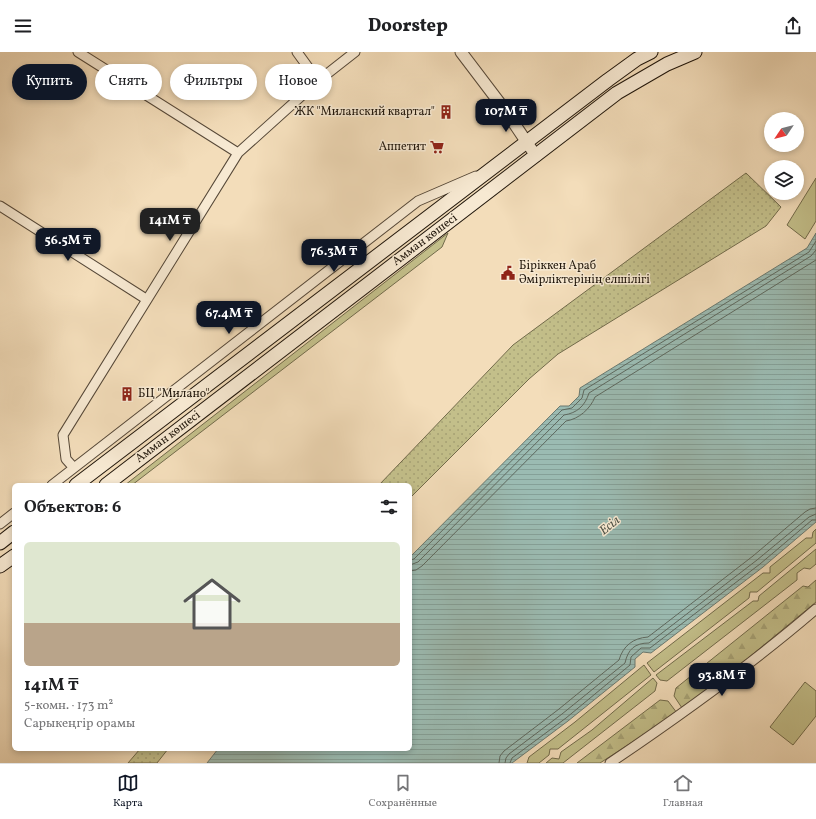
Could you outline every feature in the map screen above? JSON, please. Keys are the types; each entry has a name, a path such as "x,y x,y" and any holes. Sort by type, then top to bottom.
{"main road":[{"name":"Амман көшесі","path":"79,483 608,80 637,59 651,52"},
{"name":"Амман көшесі","path":"109,483 617,93 667,64 695,52"},
{"path":"0,543 12,534"},
{"path":"0,566 12,557"}],"street":[{"path":"78,52 238,153"},
{"path":"297,52 306,64"},
{"path":"332,70 355,52"},
{"path":"461,52 505,110 536,156"},
{"path":"74,468 66,459 63,434 238,153 297,100"},
{"name":"Амман көшесі","path":"55,483 418,201 492,169"},
{"path":"0,206 146,299"},
{"path":"0,524 12,515"},
{"path":"610,763 688,710 816,609"}],"green space":[{"path":"746,173 764,190 764,200 774,200 781,207 766,226 558,354 529,379 412,496 412,483 381,483 513,345"},
{"path":"816,178 816,221 805,239 787,225 802,200 804,200 804,197"},
{"path":"448,233 442,247 135,483 128,483"},
{"path":"816,529 816,543 757,592 750,592 749,598 654,672 647,663 763,573 770,573 770,567 806,538 812,538 813,532"},
{"path":"816,549 816,564 810,569 804,568 797,573 797,580 667,681 660,680 656,675 753,601 758,601 759,596"},
{"path":"816,580 816,602 736,668 682,708 674,696 676,688 803,586 808,587"},
{"path":"644,665 651,675 558,749 550,749 549,755 539,763 527,763 529,757 575,722"},
{"path":"653,678 657,683 655,691 563,763 546,763 552,758 559,759 561,752 592,730"},
{"path":"805,682 816,691 816,716 793,745 770,727"},
{"path":"660,700 668,701 677,713 600,763 577,763"},
{"path":"138,751 166,751 157,763 128,763"}],"water":[{"name":"Есіл","path":"816,233 816,522 763,567 651,653 643,652 635,659 635,667 568,721 512,763 207,763 216,751 412,751 412,555 560,406 569,406 579,396 580,388 807,248"}],"place":[{"name":"ЖК \"Миланский квартал\"","path":"446,112"},
{"name":"Аппетит","path":"437,147"},
{"name":"Біріккен Араб Әмірліктерінің елшілігі","path":"508,273"},
{"name":"БЦ \"Милано\"","path":"127,394"}]}
